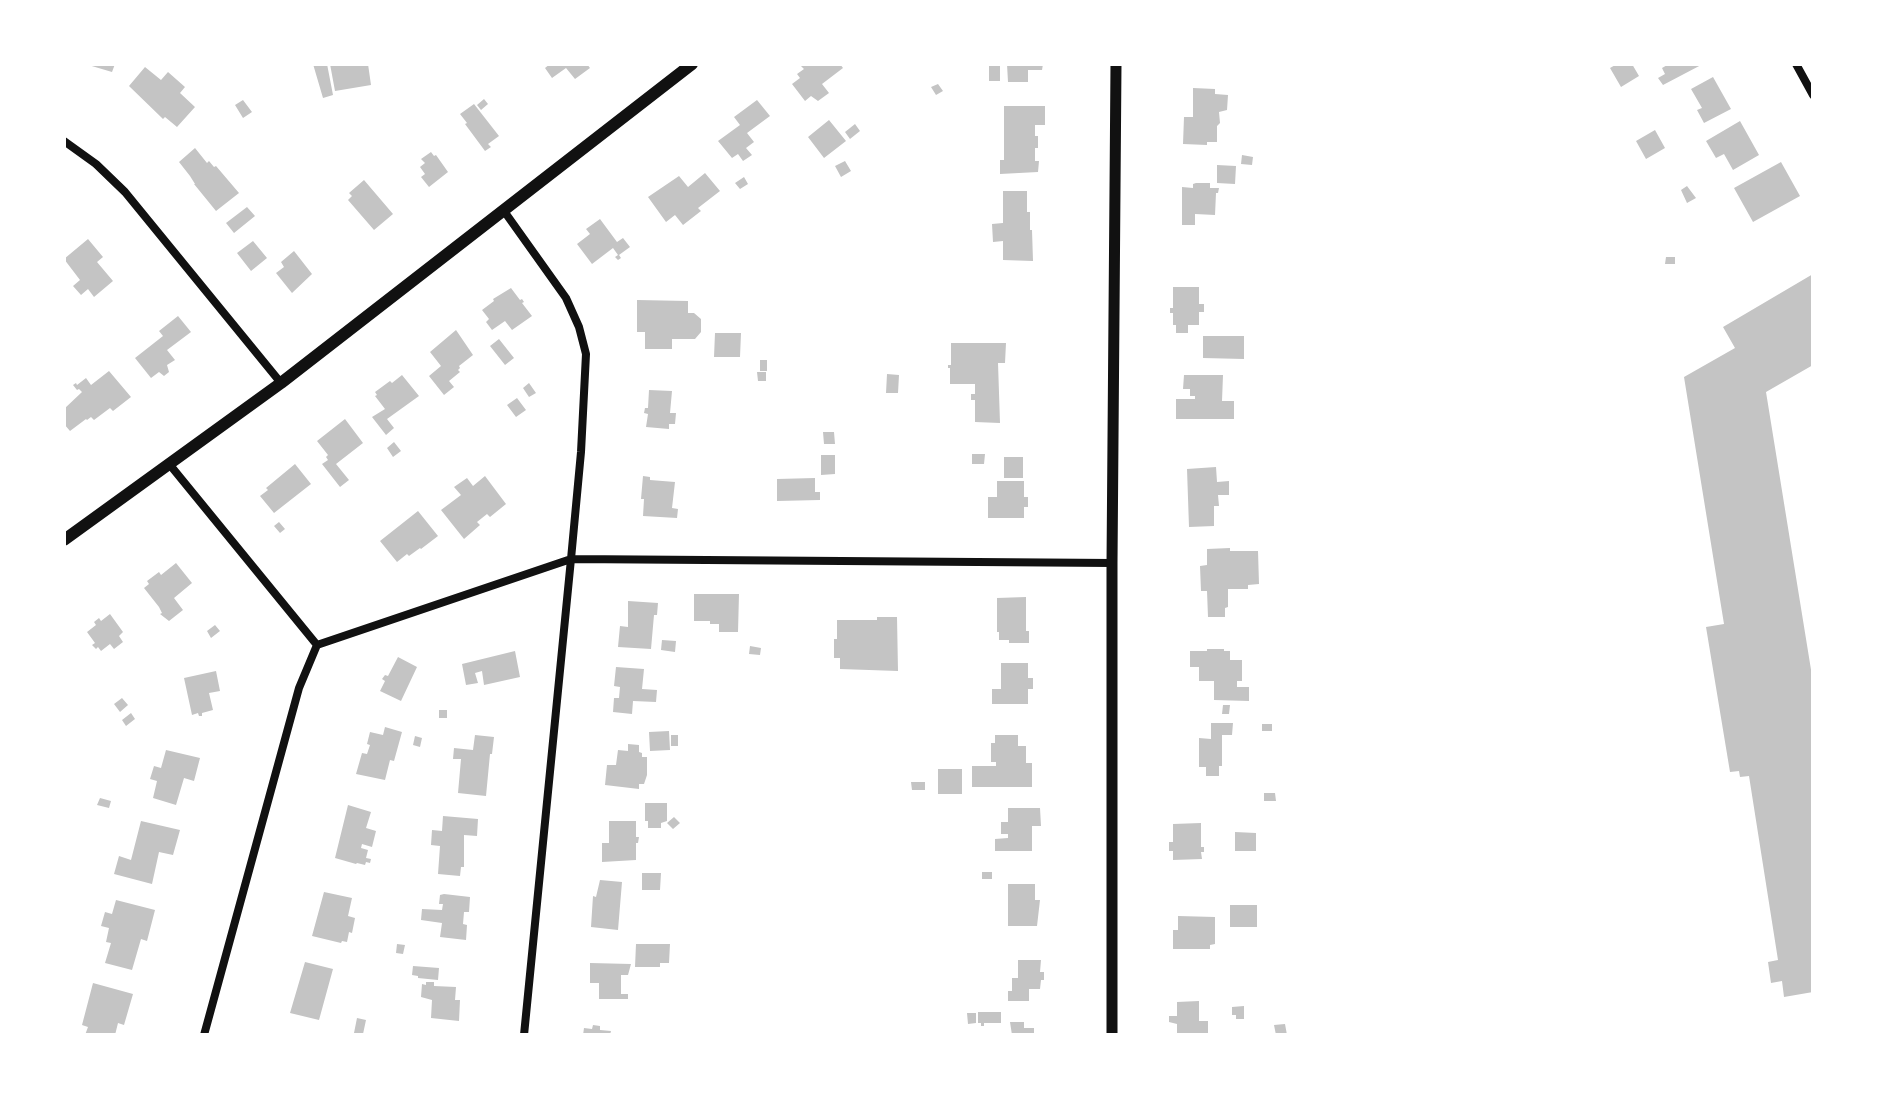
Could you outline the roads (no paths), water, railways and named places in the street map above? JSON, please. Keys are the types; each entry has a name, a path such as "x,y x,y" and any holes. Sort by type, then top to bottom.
{"main road":[{"path":"64,540 281,383 692,64"}],"street":[{"path":"1112,1035 1116,64"},
{"path":"1796,64 1813,95"},
{"path":"64,141 96,164 125,192 281,383"},
{"path":"504,211 566,298 579,327 586,354 581,452 524,1035"},
{"path":"170,465 317,645"},
{"path":"204,1035 299,688 317,645 571,559 1112,563"}]}
